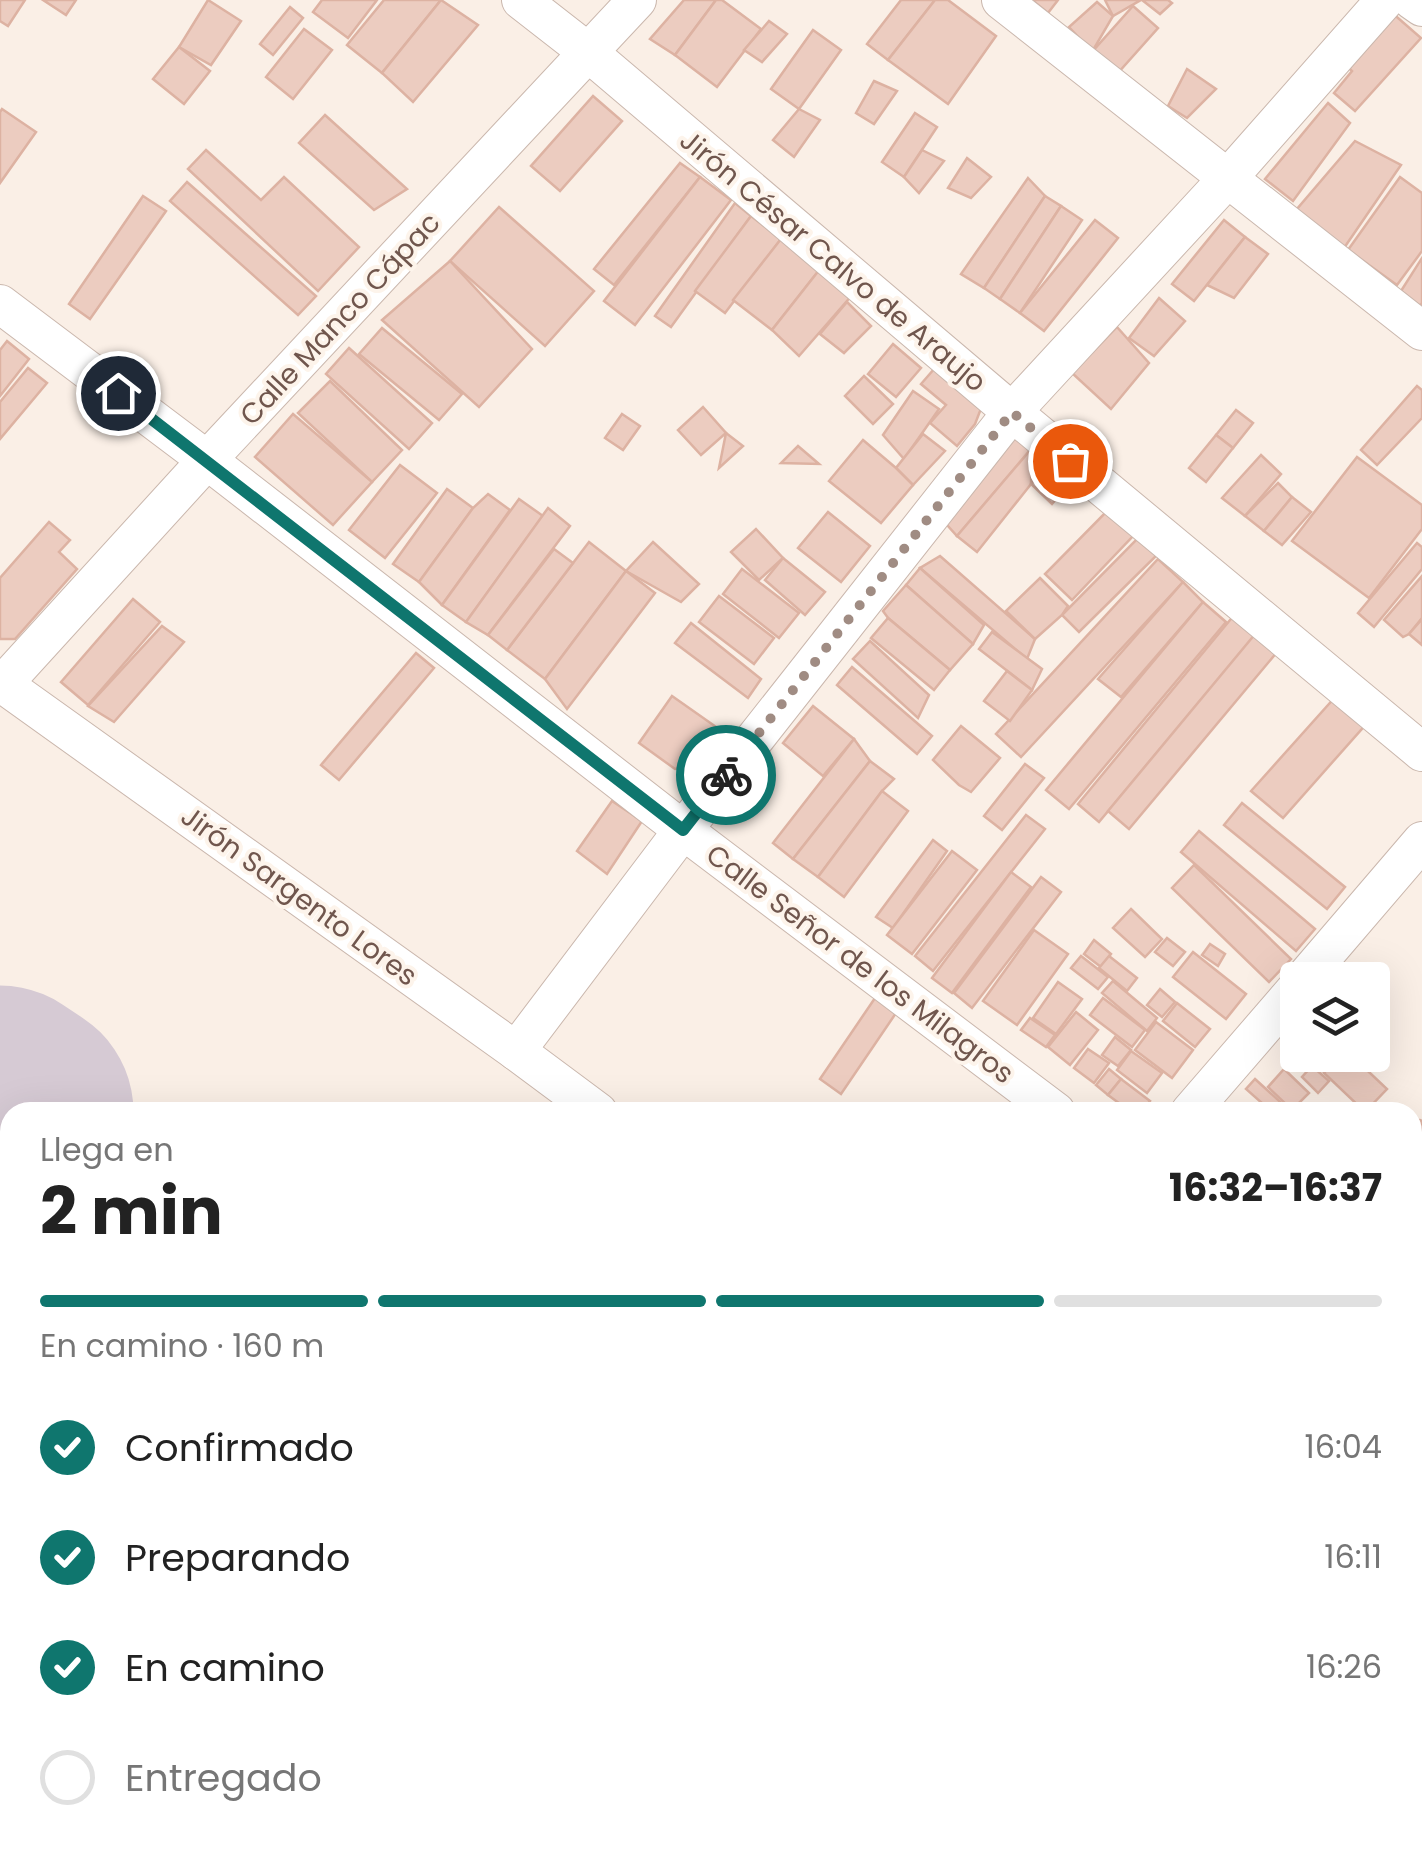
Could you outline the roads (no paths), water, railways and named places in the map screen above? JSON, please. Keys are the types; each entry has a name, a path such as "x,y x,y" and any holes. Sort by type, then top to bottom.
{"street":[{"name":"Jirón César Calvo de Araujo","path":"522,0 1422,752"},
{"name":"Calle Manco Cápac","path":"1,682 637,0"},
{"path":"1001,0 1422,330"},
{"path":"516,1051 683,830 1012,412 1228,178 1385,0"},
{"path":"1412,0 1422,7"},
{"name":"Calle Señor de los Milagros","path":"0,304 1043,1102"},
{"name":"Jirón Sargento Lores","path":"1,682 585,1102"},
{"path":"1318,962 1422,841"},
{"path":"1199,1102 1280,1007"}]}
